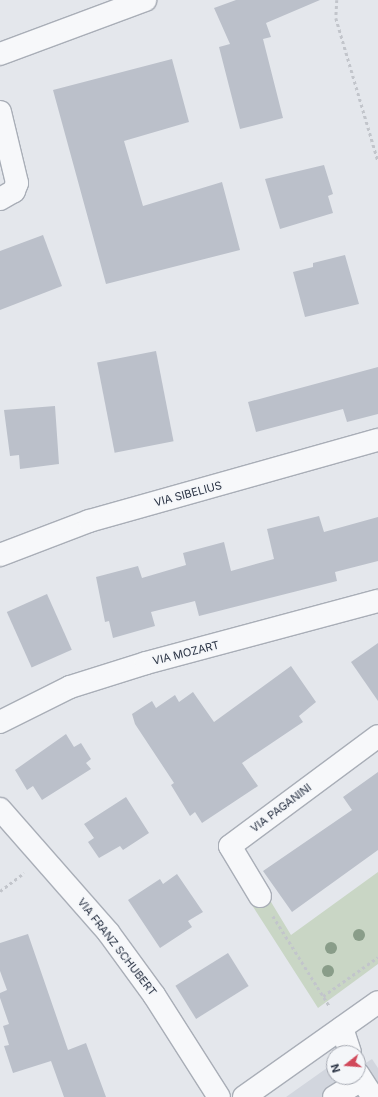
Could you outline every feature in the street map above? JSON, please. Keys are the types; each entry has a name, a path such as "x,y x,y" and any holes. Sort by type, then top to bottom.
{"street":[{"path":"0,54 145,0"},
{"path":"0,112 17,183 14,191 0,199"},
{"name":"VIA SIBELIUS","path":"0,555 89,520 378,440"},
{"name":"VIA MOZART","path":"0,722 70,687 146,663 378,601"},
{"name":"VIA PAGANINI","path":"260,896 230,846 378,736"},
{"name":"VIA FRANZ SCHUBERT","path":"0,808 108,932 154,995 219,1097"},
{"path":"244,1097 378,1002"},
{"path":"342,1028 347,1045"},
{"path":"334,1097 362,1085"}],"path":[{"path":"337,0 336,18 378,161"},
{"path":"260,896 331,1009"},
{"path":"323,996 378,957"}],"shaded area":[{"path":"372,1059 378,1068 378,1097 286,1097 326,1069 326,1085 366,1085 366,1063"}],"green space":[{"path":"378,872 378,964 318,1008 250,902 265,892 291,935"}],"building":[{"path":"236,0 320,0 266,23 271,37 263,39 283,118 240,129 219,47 230,44 214,8"},
{"path":"172,59 189,122 124,141 143,206 222,182 240,250 106,284 53,90"},
{"path":"324,165 333,194 328,196 333,213 280,229 265,179"},
{"path":"43,235 62,286 0,310 0,251"},
{"path":"345,255 359,304 305,317 293,272 313,267 313,263"},
{"path":"156,351 174,441 115,453 97,362"},
{"path":"378,367 378,414 347,422 343,409 256,432 248,402"},
{"path":"55,406 59,464 20,469 19,455 10,456 4,410"},
{"path":"319,516 324,532 378,517 378,561 335,572 337,581 199,616 195,601 151,612 155,626 113,638 109,621 105,622 96,577 138,566 142,578 186,565 183,553 224,542 231,571 274,559 267,529"},
{"path":"47,594 72,650 32,668 7,612"},
{"path":"378,643 378,701 351,662"},
{"path":"291,666 316,702 299,716 303,722 242,763 258,786 202,823 195,812 190,816 171,785 174,783 135,724 132,714 152,701 156,708 175,695 179,702 193,692 214,722"},
{"path":"66,734 74,747 81,743 91,759 86,763 91,769 42,800 33,786 27,790 15,770"},
{"path":"378,772 378,850 292,912 263,871 352,810 343,797"},
{"path":"126,797 149,833 123,850 120,846 99,858 88,842 94,838 84,824"},
{"path":"177,874 203,912 188,921 192,927 160,948 128,900 160,879 163,884"},
{"path":"28,934 68,1050 86,1043 106,1097 64,1097 51,1061 13,1073 4,1046 9,1045 3,1026 9,1024 0,998 0,993 7,990 0,971 0,943"},
{"path":"228,953 249,986 196,1019 175,986"}]}
